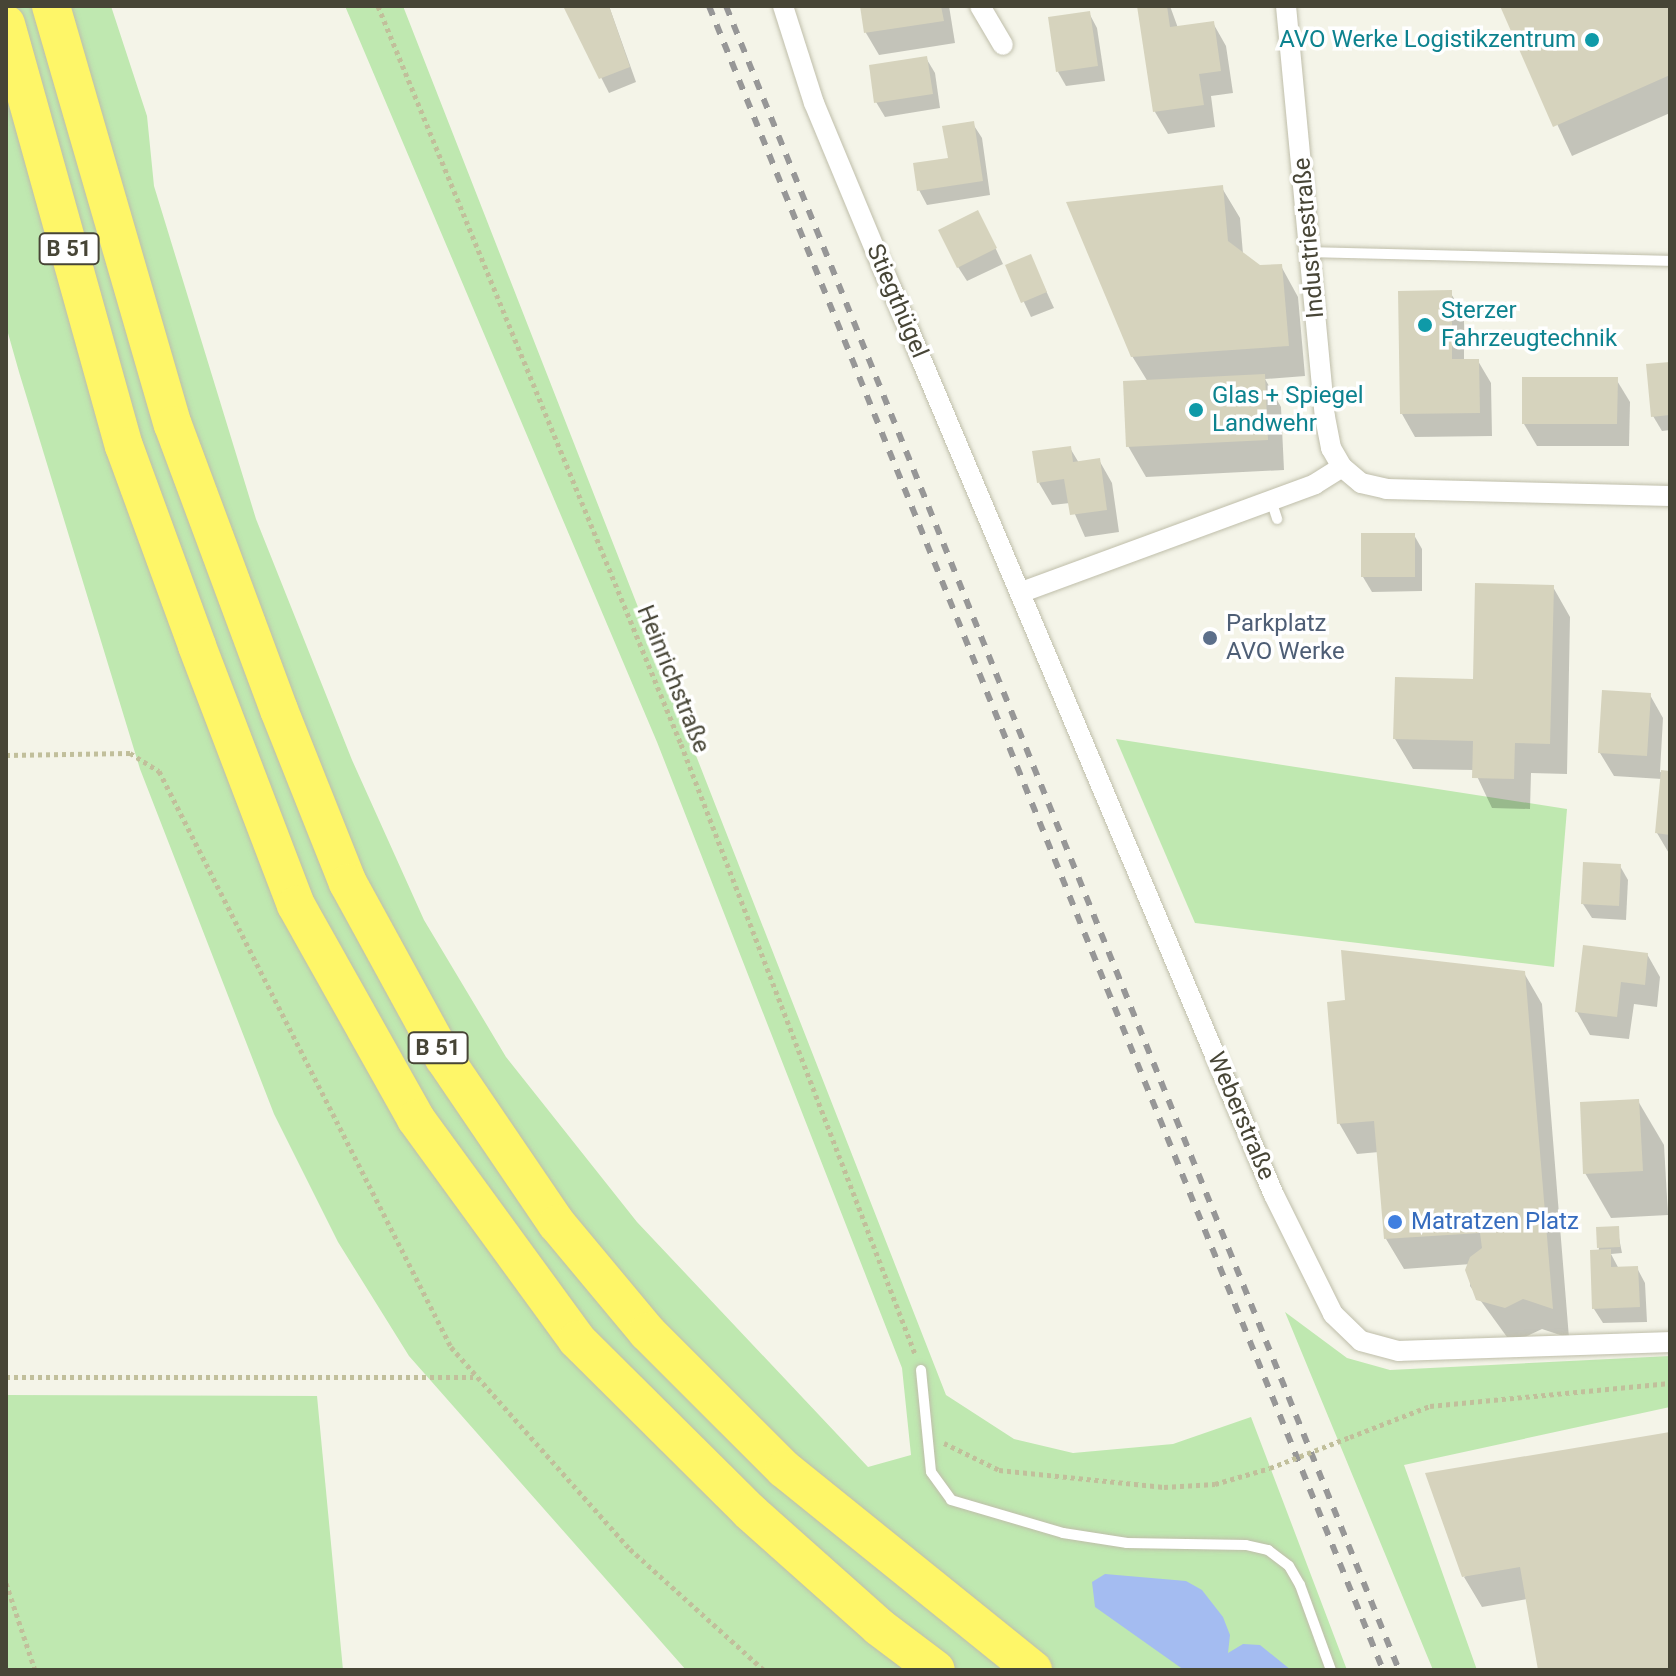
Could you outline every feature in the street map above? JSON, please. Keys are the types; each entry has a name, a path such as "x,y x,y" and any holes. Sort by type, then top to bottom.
{"highway":[{"name":"B 51","path":"51,6 173,425 279,710 348,883 444,1058 557,1224 647,1332 784,1469 1033,1670"},
{"name":"B 51","path":"6,24 124,446 197,646 296,905 416,1119 577,1340 749,1511 879,1627 936,1670"}],"street":[{"name":"Stiegthügel","path":"783,6 814,103 1022,592"},
{"path":"980,6 1003,45"},
{"name":"Industriestraße","path":"1286,6 1325,417 1331,448 1342,467"},
{"path":"1022,592 1274,510 1342,467 1361,483 1386,489 1670,496"},
{"name":"Weberstraße","path":"1022,592 1274,1195 1333,1314 1361,1341 1399,1351 1670,1342"}],"lane":[{"path":"1311,252 1670,261"},
{"path":"921,1370 938,1488 972,1510 1127,1543 1268,1550 1289,1566 1331,1670"},
{"path":"1224,1546 1225,1559"}],"path":[{"name":"Heinrichstraße","path":"378,6 681,744 921,1370"},
{"path":"6,755 130,753 159,771 451,1347 473,1377 630,1549 764,1670"},
{"path":"6,1377 473,1377"},
{"path":"929,1436 999,1470 1122,1484 1215,1484 1270,1468 1430,1406 1670,1383"},
{"path":"6,1583 35,1670"}],"green space":[{"path":"6,6 111,6 147,116 154,186 256,519 352,760 424,920 506,1057 637,1222 868,1467 911,1455 902,1368 657,742 345,6 403,6 946,1395 1014,1439 1073,1453 1173,1444 1251,1417 1347,1670 686,1670 409,1356 338,1242 274,1114 140,769 19,372 6,326"},
{"path":"1116,739 1567,809 1554,967 1195,923"},
{"path":"1285,1312 1347,1358 1390,1370 1670,1356 1670,1407 1404,1465 1477,1670 1433,1670"},
{"path":"6,1395 317,1396 343,1670 6,1670"}],"water":[{"path":"1105,1574 1186,1581 1202,1590 1223,1617 1230,1635 1228,1653 1243,1644 1260,1645 1291,1670 1184,1670 1095,1607 1092,1582"}],"building":[{"path":"563,6 609,6 630,67 599,79"},
{"path":"860,6 941,6 944,21 864,33"},
{"path":"1137,6 1167,6 1170,27 1214,21 1221,71 1199,74 1204,105 1153,112"},
{"name":"AVO Werke Logistikzentrum","path":"1500,6 1670,6 1670,75 1553,127"},
{"path":"1090,11 1098,66 1056,72 1048,17"},
{"path":"927,56 933,94 874,103 869,65"},
{"path":"974,121 983,181 917,191 913,163 948,158 942,126"},
{"path":"1223,185 1228,241 1260,265 1282,264 1289,346 1131,357 1066,202"},
{"path":"978,210 997,248 957,268 938,230"},
{"path":"1031,254 1047,292 1021,303 1005,265"},
{"name":"Sterzer Fahrzeugtechnik","path":"1452,290 1452,359 1479,359 1480,413 1400,414 1398,291"},
{"path":"1670,362 1670,415 1651,417 1646,364"},
{"name":"Glas + Spiegel Landwehr","path":"1265,374 1268,440 1126,447 1123,381"},
{"path":"1522,377 1618,377 1617,424 1522,424"},
{"path":"1071,446 1073,462 1100,458 1107,510 1070,515 1064,479 1037,483 1032,451"},
{"path":"1361,533 1415,533 1415,577 1361,577"},
{"path":"1475,583 1554,585 1550,744 1515,743 1514,779 1472,778 1473,741 1393,739 1395,677 1473,679"},
{"path":"1602,690 1651,693 1647,756 1598,753"},
{"path":"1661,770 1670,771 1670,835 1655,833"},
{"path":"1583,862 1621,864 1619,906 1581,904"},
{"path":"1583,945 1648,953 1645,985 1621,982 1617,1017 1575,1012"},
{"path":"1341,950 1525,971 1553,1309 1523,1299 1505,1308 1476,1300 1465,1270 1470,1257 1482,1248 1480,1233 1384,1239 1374,1121 1337,1124 1327,1002 1345,1000"},
{"path":"1639,1099 1643,1171 1583,1174 1580,1102"},
{"path":"1619,1226 1620,1247 1597,1248 1596,1227"},
{"path":"1611,1249 1611,1267 1638,1266 1640,1307 1592,1309 1590,1250"},
{"path":"1670,1432 1670,1670 1538,1670 1520,1567 1462,1577 1425,1473"}],"railway":[{"path":"709,6 1383,1670"},
{"path":"726,6 1399,1670"}],"place":[{"name":"AVO Werke Logistikzentrum","path":"1592,40"},
{"name":"Sterzer Fahrzeugtechnik","path":"1425,325"},
{"name":"Glas + Spiegel Landwehr","path":"1196,410"},
{"name":"Parkplatz AVO Werke","path":"1210,638"},
{"name":"Matratzen Platz","path":"1395,1222"}]}
